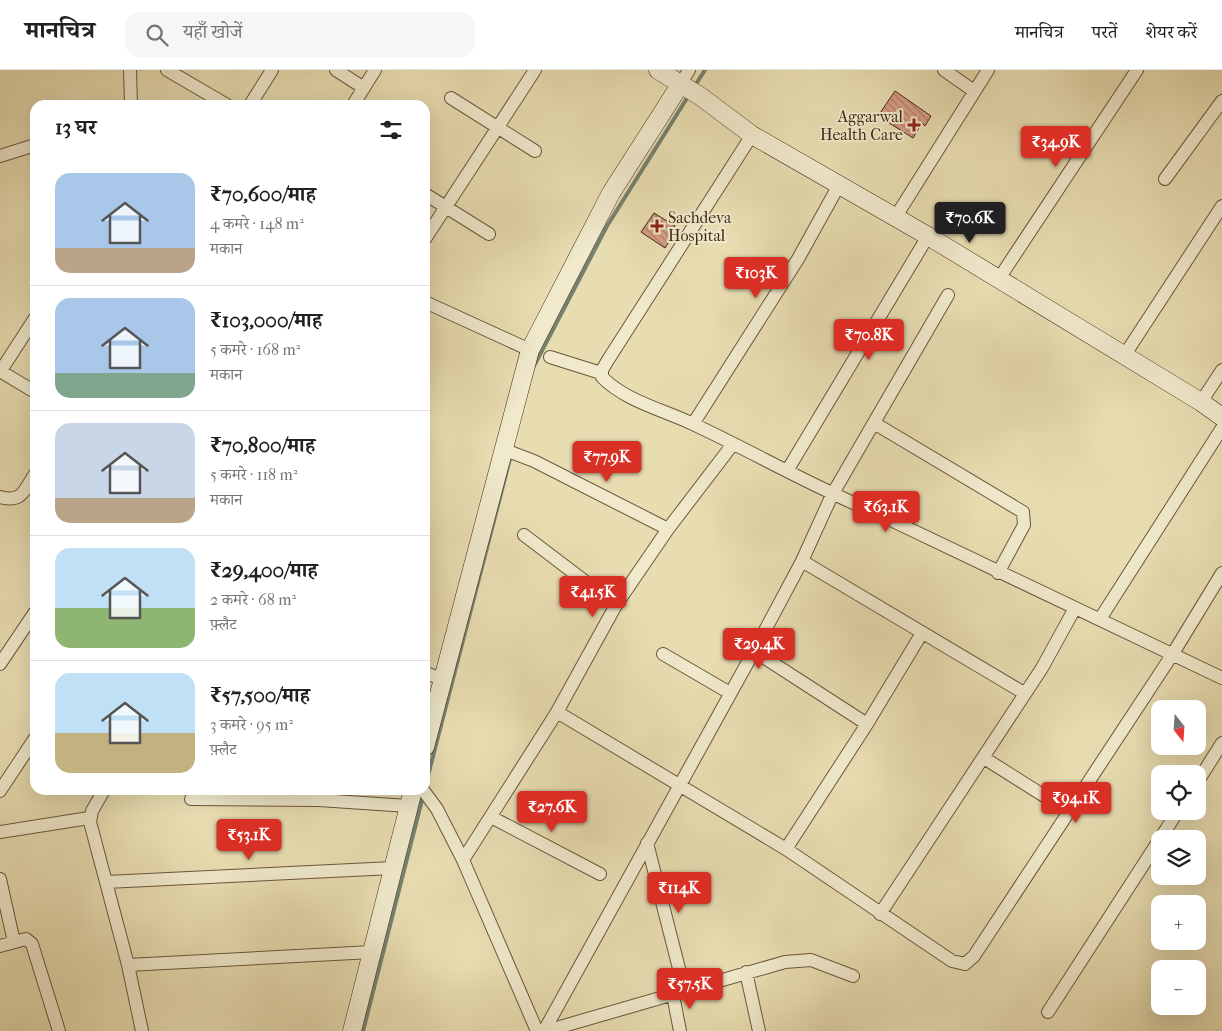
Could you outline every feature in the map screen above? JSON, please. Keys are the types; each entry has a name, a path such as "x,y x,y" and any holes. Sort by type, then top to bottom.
{"street":[{"path":"130,70 131,100"},
{"path":"167,70 218,100"},
{"path":"253,100 272,70"},
{"path":"336,70 364,88"},
{"path":"356,100 375,70"},
{"path":"430,231 535,70"},
{"path":"658,70 689,85 752,135 928,236 1201,402 1222,417"},
{"path":"944,70 974,91"},
{"path":"895,218 988,70"},
{"path":"998,280 1137,70"},
{"path":"430,727 508,451 520,384 530,350 611,193 689,85"},
{"path":"451,98 535,151"},
{"path":"1165,179 1222,101"},
{"path":"601,373 752,135"},
{"path":"0,156 30,147"},
{"path":"693,424 798,258 839,185"},
{"path":"430,197 489,234"},
{"path":"1124,356 1222,206"},
{"path":"787,471 928,236"},
{"path":"545,1031 802,561 832,495 948,295"},
{"path":"430,308 530,350"},
{"path":"30,326 0,372 30,389"},
{"path":"550,357 601,373 606,381 620,392 693,424 832,495 872,511 998,573 1221,676"},
{"path":"1201,402 1222,370"},
{"path":"874,423 1023,512 1024,525 998,573"},
{"path":"1100,619 1222,428"},
{"path":"463,860 557,712 616,605 668,529 733,444"},
{"path":"508,451 534,461 668,529"},
{"path":"0,497 10,499 19,496 30,481"},
{"path":"524,535 616,605"},
{"path":"802,561 1024,693"},
{"path":"557,712 786,849 880,914 952,961 962,964 969,962 1172,655 1222,573"},
{"path":"880,914 1042,668 1075,608"},
{"path":"0,664 30,619"},
{"path":"786,849 867,724 922,633"},
{"path":"754,650 867,724"},
{"path":"663,654 730,693"},
{"path":"430,675 443,679"},
{"path":"1206,768 1222,743"},
{"path":"0,791 30,746"},
{"path":"984,758 1068,811"},
{"path":"101,795 89,818 128,965 142,1031"},
{"path":"191,799 240,795 411,798 352,1031"},
{"path":"427,795 437,809 463,860 537,1031"},
{"path":"491,817 600,874"},
{"path":"0,832 89,818"},
{"path":"1048,1012 1172,820"},
{"path":"647,844 679,993 680,1031"},
{"path":"106,882 393,868"},
{"path":"0,879 14,942"},
{"path":"0,946 26,940 32,944 59,1031"},
{"path":"128,965 372,952"},
{"path":"545,1031 746,972 799,959 811,960 853,976"},
{"path":"746,972 760,1031"}],"building":[{"path":"895,91 931,116 925,126 922,123 913,138 878,116"},
{"path":"654,213 675,226 669,235 672,237 665,248 641,232"}],"waterway":[{"path":"694,87 705,70"},
{"path":"534,366 607,226 689,95"},
{"path":"430,768 511,455"},
{"path":"363,1031 423,796"}],"place":[{"name":"Aggarwal Health Care","path":"914,125"},
{"name":"Sachdeva Hospital","path":"657,226"}]}
